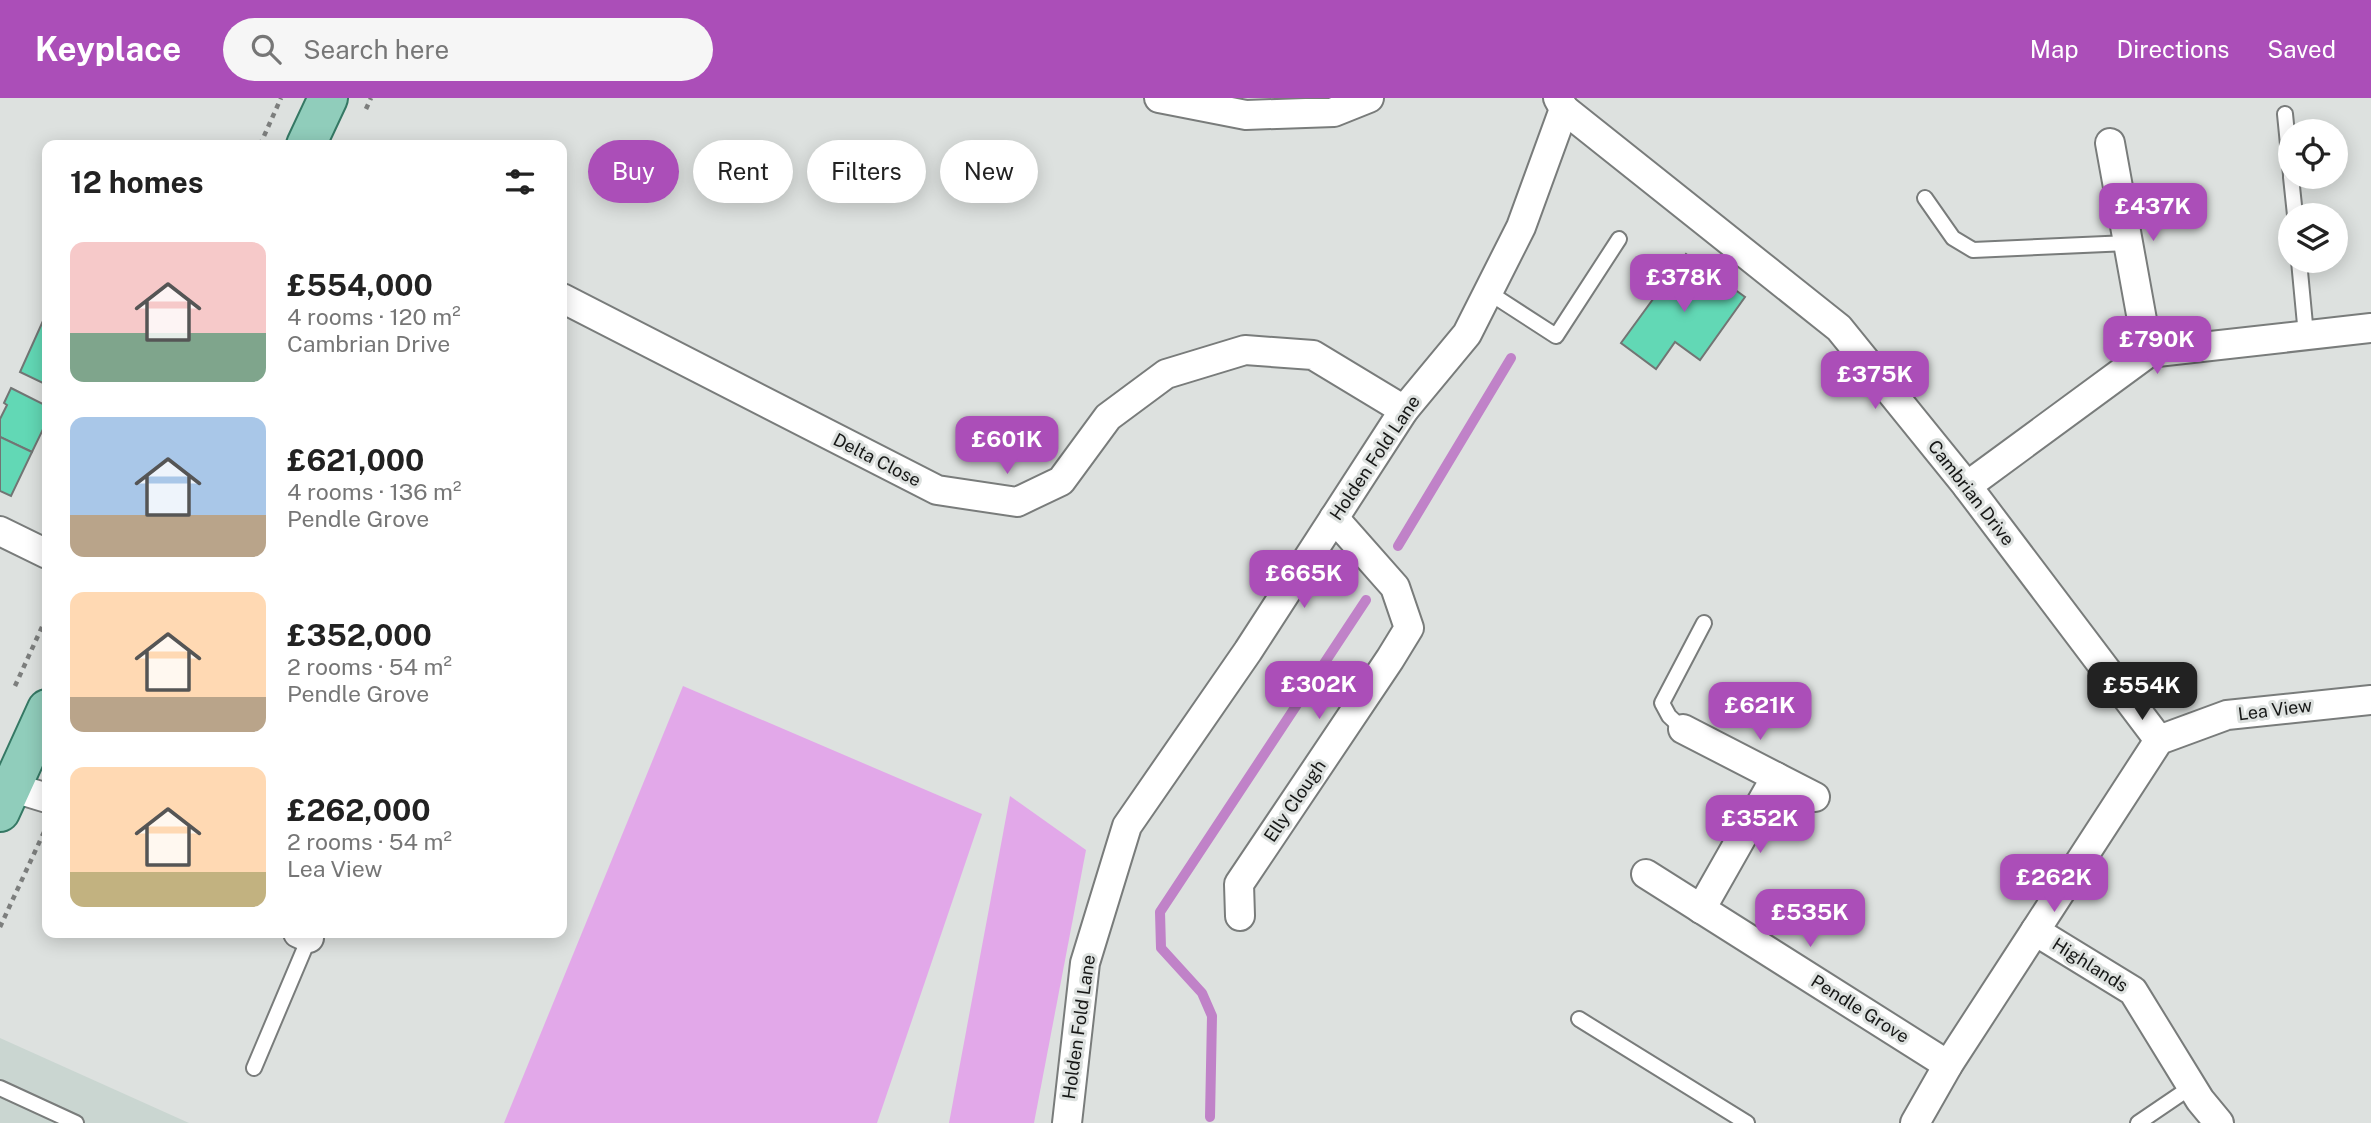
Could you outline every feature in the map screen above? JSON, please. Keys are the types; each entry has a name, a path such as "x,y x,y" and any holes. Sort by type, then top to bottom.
{"main road":[{"path":"308,140 328,98"},
{"path":"5,800 42,720"}],"street":[{"path":"1159,98 1246,115 1334,111 1369,98"},
{"name":"Holden Fold Lane","path":"1067,1123 1085,963 1127,826 1248,652 1404,411 1467,334 1521,227 1569,102"},
{"name":"Cambrian Drive","path":"1569,102 1839,328 1967,486 2159,740"},
{"path":"2110,143 2148,353"},
{"name":"Delta Close","path":"567,301 937,490 1017,502 1061,481 1108,417 1166,374 1245,350 1313,355 1404,411"},
{"path":"1967,486 2148,353 2371,328"},
{"name":"Elly Clough","path":"1240,916 1239,884 1409,628 1395,587 1334,518"},
{"path":"0,531 42,552"},
{"name":"Lea View","path":"2159,740 2227,715 2371,700"},
{"path":"1683,729 1815,797"},
{"path":"2035,931 2159,740"},
{"path":"1701,909 1776,777"},
{"path":"5,800 42,799"},
{"name":"Pendle Grove","path":"1646,874 1948,1065"},
{"name":"Highlands","path":"1915,1123 1948,1065 2035,931 2133,991 2191,1087 2219,1123"}],"lane":[{"path":"2285,114 2285,119"},
{"path":"1926,198 1953,238 1973,250 2128,243"},
{"path":"1488,292 1556,336 1619,239"},
{"path":"2300,273 2306,335"},
{"path":"1683,729 1669,716 1662,703 1704,623"},
{"path":"254,1068 302,938"},
{"path":"1578,1019 1746,1123"},
{"path":"2138,1123 2191,1087"},
{"path":"0,1088 76,1123"}],"path":[{"path":"262,140 281,98"},
{"path":"10,696 42,627"},
{"path":"0,927 42,836"}],"shaded area":[{"path":"683,686 982,814 877,1123 504,1123"},
{"path":"1010,796 1086,850 1034,1123 949,1123"},
{"path":"0,1038 189,1123 0,1123"}],"building":[{"path":"1686,254 1745,297 1700,360 1675,342 1656,369 1621,343"},
{"path":"42,323 42,383 20,372"},
{"path":"11,388 42,404 42,431 32,452 0,437 0,419 7,405 4,403"},
{"path":"0,437 32,452 11,496 0,491"}],"waterway":[{"path":"1398,546 1511,358"},
{"path":"1210,1117 1212,1016 1202,993 1161,948 1160,912 1366,600"}]}
